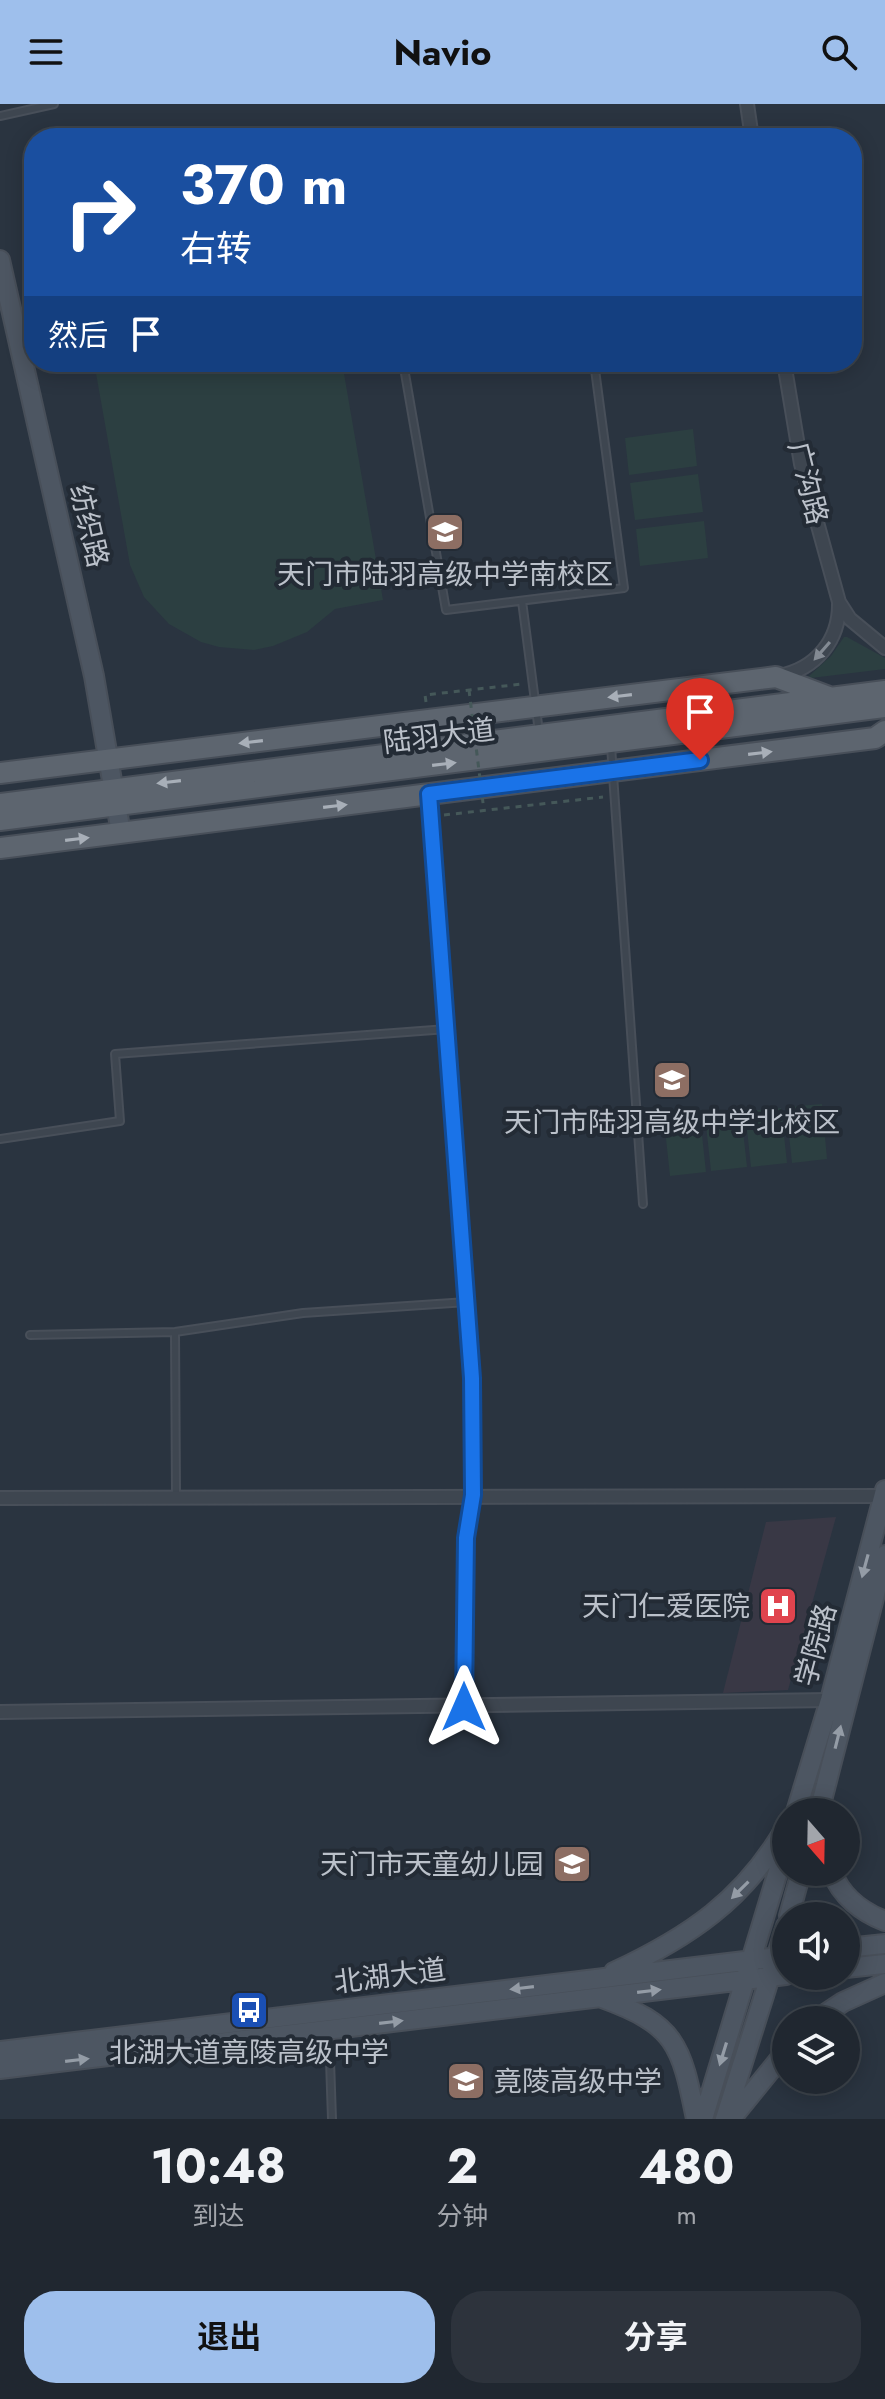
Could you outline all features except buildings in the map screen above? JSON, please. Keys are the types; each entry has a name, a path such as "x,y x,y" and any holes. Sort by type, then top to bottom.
{"main road":[{"name":"纺织路","path":"0,260 24,366"},
{"name":"纺织路","path":"25,372 94,676 121,833"},
{"path":"0,773 776,677 833,698"},
{"name":"陆羽大道","path":"0,820 115,797 540,736 885,691"},
{"name":"陆羽大道","path":"0,804 115,797 611,743 885,707"},
{"path":"0,848 875,738 885,731"},
{"name":"学院路","path":"800,1798 830,1700 884,1493"},
{"name":"学院路","path":"823,1798 885,1555"},
{"path":"696,2119 686,2070 678,2049 667,2033 653,2020 599,1988 712,1915 748,1883 772,1848"},
{"path":"703,2119 774,1886"},
{"path":"840,1886 845,1896 865,1912 885,1921"},
{"path":"860,1947 885,1944"},
{"name":"北湖大道","path":"599,1988 772,1957"},
{"path":"860,1967 885,1964"},
{"name":"北湖大道","path":"0,2051 329,2020 599,1988 772,1977"},
{"path":"837,2006 885,1983"},
{"path":"728,2119 773,1990"},
{"name":"北湖大道","path":"0,2069 329,2020"},
{"path":"728,2119 772,2067"}],"street":[{"path":"747,104 751,128"},
{"name":"广沟路","path":"786,372 801,464 839,602"},
{"path":"839,602 850,619 885,648"},
{"path":"776,677 801,669 826,648 836,633 839,602"},
{"path":"429,794 472,1378 473,1495 466,1538 464,1707"},
{"path":"0,1498 884,1493"},
{"path":"0,1712 830,1700"}],"lane":[{"path":"0,116 54,104"},
{"path":"405,372 446,610 624,588 595,372"},
{"path":"522,601 540,736"},
{"path":"611,743 643,1204"},
{"path":"0,1139 120,1121 115,1054 447,1029"},
{"path":"30,1335 175,1332 303,1313 467,1302"},
{"path":"175,1332 176,1497"},
{"path":"329,2020 332,2119"}],"path":[{"path":"425,695 508,685"},
{"path":"469,690 484,811"},
{"path":"432,816 615,796"}],"shaded area":[{"path":"96,372 344,372 383,600 335,609 307,632 273,646 254,650 219,647 201,642 169,624 144,597 130,565"},
{"path":"693,429 697,466 629,475 625,438"},
{"path":"698,474 703,512 635,520 630,483"},
{"path":"704,521 708,558 640,566 636,529"},
{"path":"844,637 885,658 885,669 808,677 831,656"},
{"path":"822,1104 827,1159 792,1163 786,1107"},
{"path":"781,1108 787,1163 751,1167 745,1111"},
{"path":"741,1112 747,1167 711,1171 705,1116"},
{"path":"700,1116 706,1172 670,1176 664,1120"},
{"name":"天门仁爱医院","path":"836,1517 788,1690 723,1693 766,1522"}],"place":[{"name":"天门市陆羽高级中学南校区","path":"445,532"},
{"name":"天门市陆羽高级中学北校区","path":"672,1080"},
{"name":"天门仁爱医院","path":"778,1606"},
{"name":"天门市天童幼儿园","path":"572,1864"},
{"name":"北湖大道竟陵高级中学","path":"249,2010"},
{"name":"竟陵高级中学","path":"466,2081"}],"route":[{"path":"464,1707 466,1538 473,1495 472,1378 429,794 700,760"}]}
